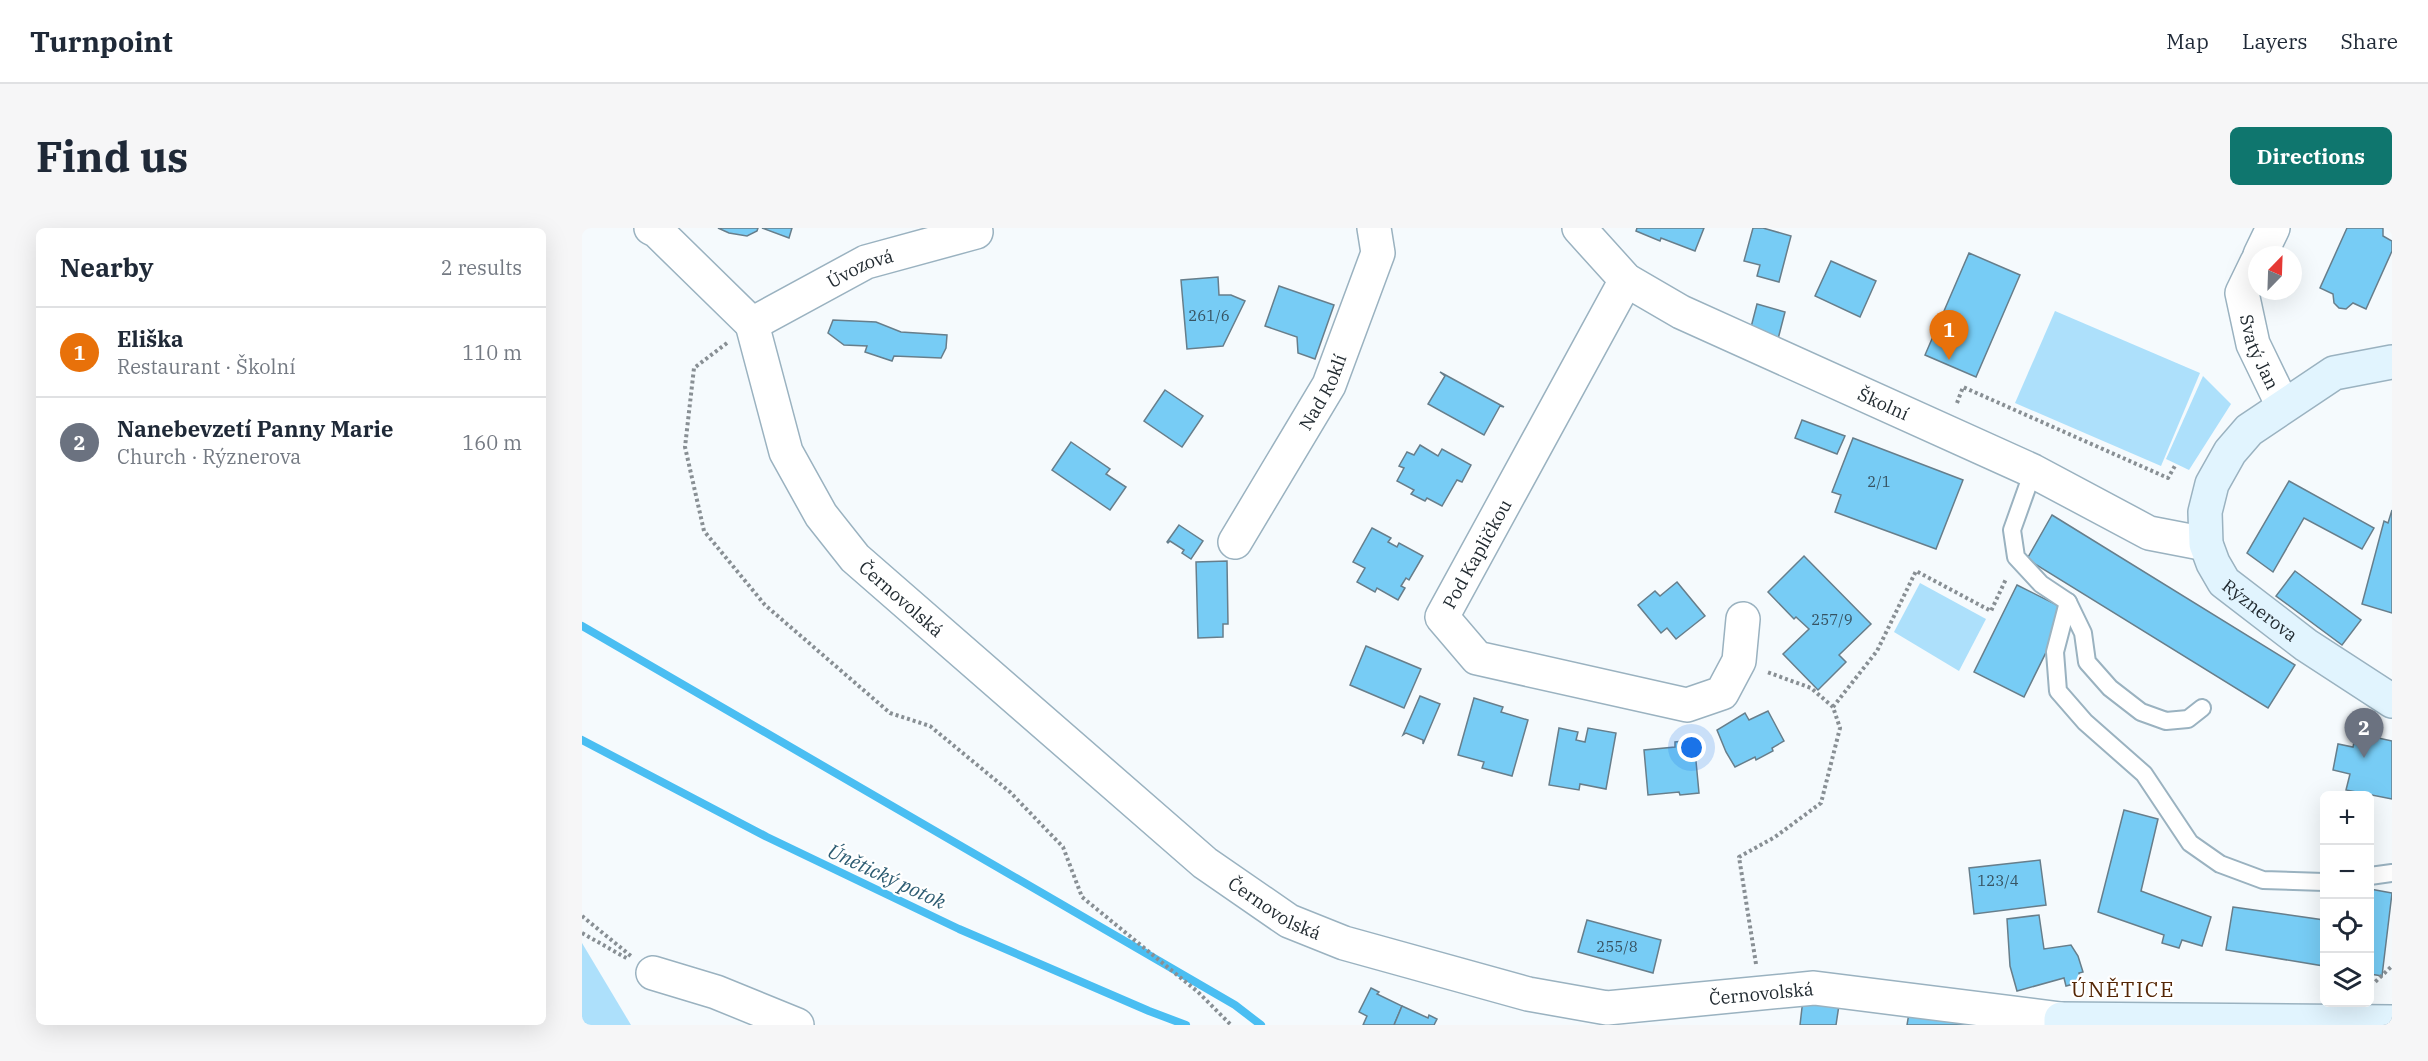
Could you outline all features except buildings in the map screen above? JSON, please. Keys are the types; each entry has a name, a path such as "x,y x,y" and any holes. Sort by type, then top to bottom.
{"street":[{"path":"651,228 657,231 752,324"},
{"name":"Nad Roklí","path":"1235,542 1329,385 1378,253 1374,228"},
{"name":"Školní","path":"1579,228 1626,280 1681,312 2032,471 2149,532 2206,544"},
{"path":"2264,246 2273,228"},
{"name":"Úvozová","path":"752,324 866,262 976,232"},
{"name":"Pod Kapličkou","path":"1626,280 1442,618 1477,658 1687,705 1722,693 1739,661 1743,620"},
{"name":"Svatý Jan","path":"2248,281 2242,293 2253,344 2283,406"},
{"name":"Černovolská","path":"752,324 786,452 821,515 855,558 1205,863 1289,921 1344,943 1528,994 1607,1008 1814,988 2061,1022"},
{"name":"Rýznerova","path":"2392,362 2334,373 2249,430 2230,452 2212,484 2205,512 2206,544 2224,582 2306,645 2392,701"},
{"path":"653,973 716,992 796,1025"},
{"path":"2061,1022 2392,1022"}],"lane":[{"path":"2032,471 2012,530 2016,557 2041,584 2068,602 2083,633 2087,662 2110,688 2141,712 2166,721 2188,719 2202,708"},
{"path":"2068,602 2055,652 2058,691 2085,722 2144,774 2190,843 2220,864 2264,880 2320,882"},
{"path":"2374,875 2392,873"}],"path":[{"path":"752,324 694,368 685,447 704,531 765,605 890,713 930,726 1010,792 1063,847 1082,897 1198,992 1231,1025"},
{"path":"1945,431 1963,387 2168,477 2176,464"},
{"path":"1833,707 1877,651 1916,571 1991,611 2016,557"},
{"path":"1739,661 1811,688 1833,707 1840,728 1821,803 1775,837 1739,857 1758,978 1752,994"},
{"path":"582,916 653,973"},
{"path":"582,933 653,973"},
{"path":"2374,983 2392,966"}],"shaded area":[{"path":"2055,311 2200,373 2161,466 2015,403"},
{"path":"2203,376 2231,404 2189,470 2166,459"},
{"path":"1920,583 1986,619 1959,671 1894,632"},
{"path":"582,943 631,1025 582,1025"}],"waterway":[{"path":"582,626 1235,1005 1261,1025"},
{"name":"Únětický potok","path":"582,740 767,837 959,929 1186,1025"}],"place":[{"name":"Eliška","path":"1949,360"},
{"name":"Nanebevzetí Panny Marie","path":"2364,758"}],"district":[{"name":"ÚNĚTICE","path":"2123,989"}]}
